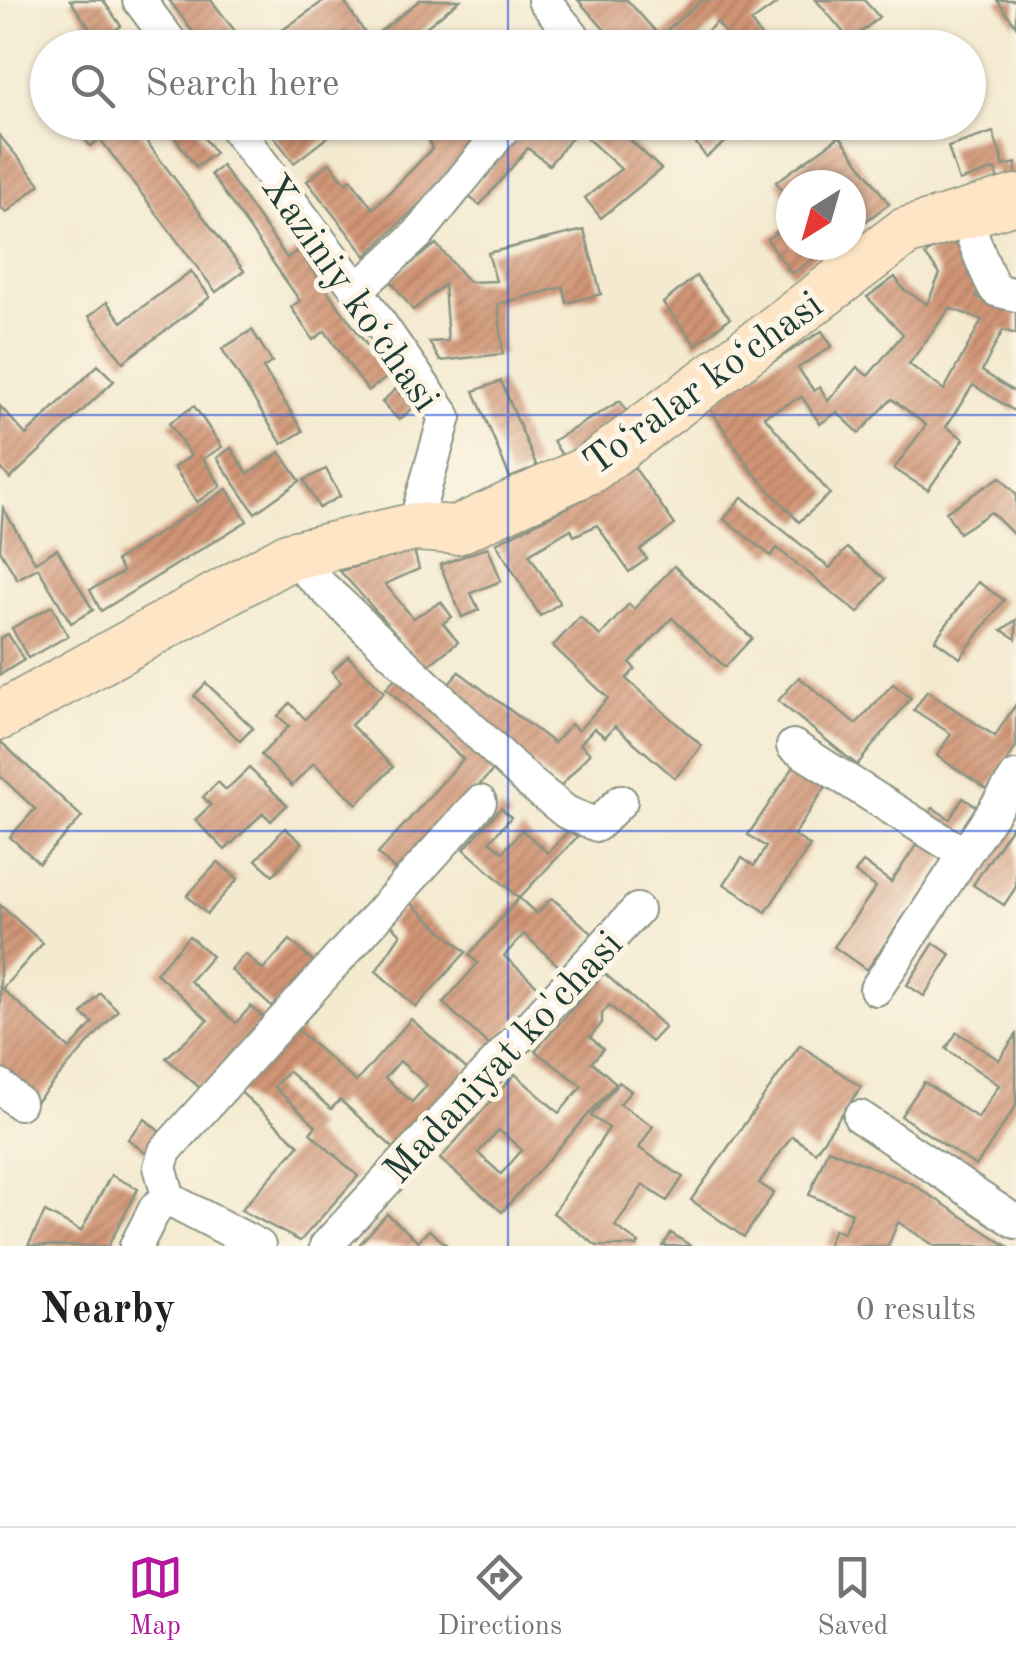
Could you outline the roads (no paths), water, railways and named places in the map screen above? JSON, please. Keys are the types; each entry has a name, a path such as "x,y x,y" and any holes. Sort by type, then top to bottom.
{"street":[{"path":"139,0 162,30"},
{"path":"544,0 568,30"},
{"name":"Xaziniy koʻchasi","path":"244,140 357,290 444,417 414,527"},
{"path":"357,290 418,234 494,140"},
{"name":"Toʻralar koʻchasi","path":"0,716 290,556 414,527 457,530 590,469 906,232 1016,199"},
{"path":"964,214 987,265 990,282 996,290 1016,295"},
{"path":"290,556 530,783 566,812 597,825 621,801"},
{"path":"792,746 964,854"},
{"path":"876,989 1016,776"},
{"path":"259,1246 169,1199 160,1166 165,1151 480,802"},
{"name":"Madaniyat ko'chasi","path":"326,1246 636,910"},
{"path":"860,1117 1016,1222"},
{"path":"136,1246 156,1207 169,1199"}]}
